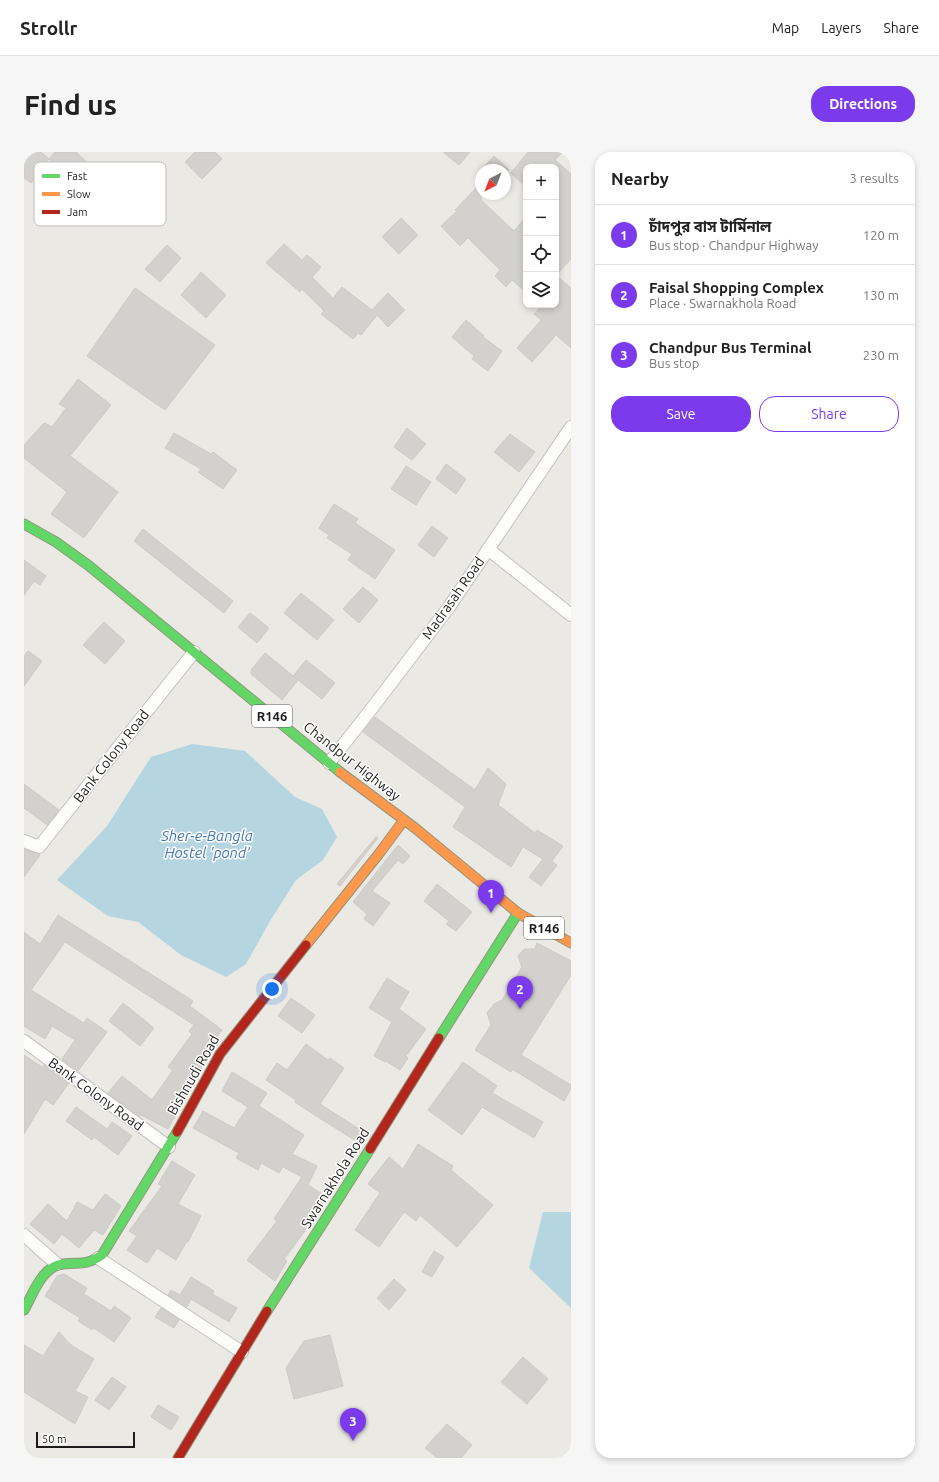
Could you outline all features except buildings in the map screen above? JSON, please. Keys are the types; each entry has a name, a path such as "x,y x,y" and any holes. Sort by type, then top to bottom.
{"street":[{"name":"Madrasah Road","path":"329,763 449,607 571,427"},
{"name":"Chandpur Highway","path":"24,524 56,542 88,565 329,763 404,820 518,913 571,943"},
{"path":"488,549 571,615"},
{"name":"Bank Colony Road","path":"24,842 39,847 194,652"},
{"name":"Bishnudi Road","path":"98,1258 106,1248 169,1147 220,1054 229,1041 272,990 300,951 378,855 404,820"},
{"name":"Swarnakhola Road","path":"178,1458 242,1352 518,913"},
{"name":"Bank Colony Road","path":"24,1041 169,1147"},
{"path":"24,1235 58,1264"},
{"path":"37,1247 58,1264"},
{"path":"24,1310 50,1268 58,1264 66,1263 90,1263 98,1258 242,1352"}],"water":[{"name":"Sher-e-Bangla Hostel 'pond'","path":"192,744 245,751 295,797 322,809 337,837 323,860 296,880 270,921 246,964 226,977 181,955 138,922 108,916 57,880 107,826 151,757"},
{"path":"543,1212 571,1212 571,1308 529,1268"}],"traffic: fast":[{"path":"24,524 56,542 88,565 340,772"},
{"path":"439,1038 518,913"},
{"path":"24,1310 39,1282 49,1270 63,1264 91,1261 102,1255 177,1132"},
{"path":"267,1311 370,1149"}],"traffic: slow":[{"path":"340,772 415,828 518,913 571,943"},
{"path":"306,945 404,820"}],"traffic: jam":[{"path":"177,1132 220,1054 306,945"},
{"path":"370,1149 439,1038"},
{"path":"178,1458 267,1311"}],"place":[{"name":"চাঁদপুর বাস টার্মিনাল","path":"491,913"},
{"name":"Faisal Shopping Complex","path":"520,1009"},
{"name":"Chandpur Bus Terminal","path":"353,1441"}]}
